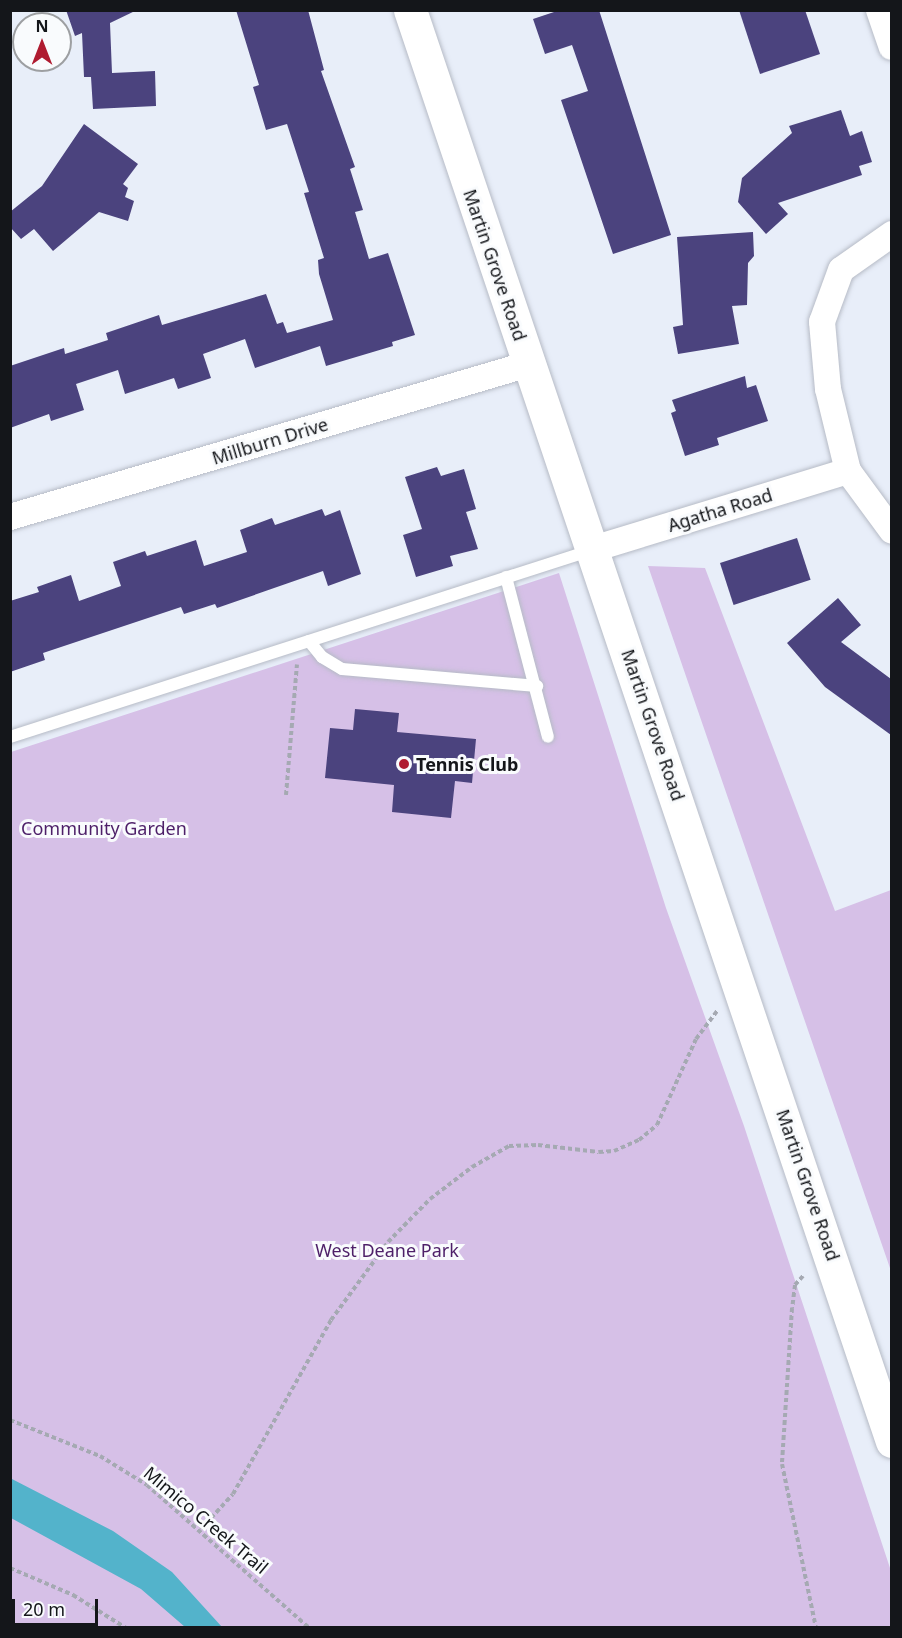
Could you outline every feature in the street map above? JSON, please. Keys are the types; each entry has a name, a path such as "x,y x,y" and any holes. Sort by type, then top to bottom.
{"main road":[{"name":"Martin Grove Road","path":"410,10 742,990 891,1441"}],"street":[{"path":"879,10 891,47"},
{"path":"891,234 841,270 822,322 828,389 848,471 891,531"},
{"name":"Millburn Drive","path":"10,517 529,364"},
{"name":"Agatha Road","path":"593,549 848,471"}],"lane":[{"path":"10,737 593,549"},
{"path":"506,577 537,686 548,737"},
{"path":"304,642 322,657 342,669 537,686"}],"path":[{"path":"286,795 304,642"},
{"path":"201,1529 233,1494 331,1320 388,1242 430,1199 472,1167 509,1146 538,1145 599,1152 614,1151 639,1140 657,1125 709,1019 742,990"},
{"path":"803,1276 795,1285 792,1308 782,1464 816,1628"},
{"name":"Mimico Creek Trail","path":"10,1420 120,1466 201,1529 309,1628"},
{"path":"10,1568 73,1595 126,1628"}],"green space":[{"path":"648,566 705,568 835,911 891,890 891,1271"},
{"name":"West Deane Park","path":"559,573 666,908 744,1126 891,1571 891,1627 11,1627 11,752"}],"water":[{"path":"10,1478 113,1531 172,1572 222,1627 185,1627 141,1589 11,1518"}],"building":[{"path":"66,10 137,10 110,23 112,73 155,71 156,106 93,109 91,77 84,77 82,33 75,36 72,27 72,12"},
{"path":"236,10 308,10 324,70 321,71 355,167 350,169 363,210 355,212 369,259 388,253 415,335 392,342 393,346 326,366 320,346 255,368 245,339 203,354 211,378 178,389 174,378 125,394 118,370 76,384 84,410 51,421 49,414 10,428 10,366 64,348 65,354 108,340 106,333 159,315 162,325 266,294 277,324 283,322 287,333 333,320 319,274 318,260 324,258 304,193 309,192 287,124 266,130 253,87 259,85"},
{"path":"560,10 599,10 671,235 613,254 561,100 588,91 572,45 545,54 533,19"},
{"path":"739,10 805,10 820,54 760,74"},
{"path":"841,110 850,136 862,131 872,162 859,166 862,175 778,203 788,214 766,234 738,202 742,178 792,133 789,126"},
{"path":"84,124 138,164 123,184 128,188 125,197 134,201 128,221 99,212 53,251 34,229 21,239 10,227 10,212 42,186"},
{"path":"753,232 754,256 748,263 747,305 732,306 739,344 678,354 673,327 683,325 677,237"},
{"path":"745,376 747,388 756,385 768,421 717,438 719,445 685,456 671,413 676,411 672,400"},
{"path":"437,467 441,476 464,469 476,509 466,512 478,549 450,556 453,566 416,577 403,535 422,529 405,477"},
{"path":"322,509 325,516 340,510 361,574 328,586 323,571 217,608 215,604 184,614 181,607 43,653 45,660 10,672 10,601 39,592 37,587 71,575 79,601 121,586 113,562 145,551 147,556 196,540 204,566 247,552 240,530 272,518 275,525"},
{"path":"797,538 811,580 734,605 720,563"},
{"path":"838,598 861,625 841,642 891,679 891,735 825,687 787,643"},
{"path":"355,709 399,713 397,732 476,739 472,783 455,781 451,818 392,812 394,785 325,778 330,728 353,730"}],"place":[{"name":"Tennis Club","path":"404,764"}],"park label":[{"name":"Community Garden","path":"104,828"}]}
